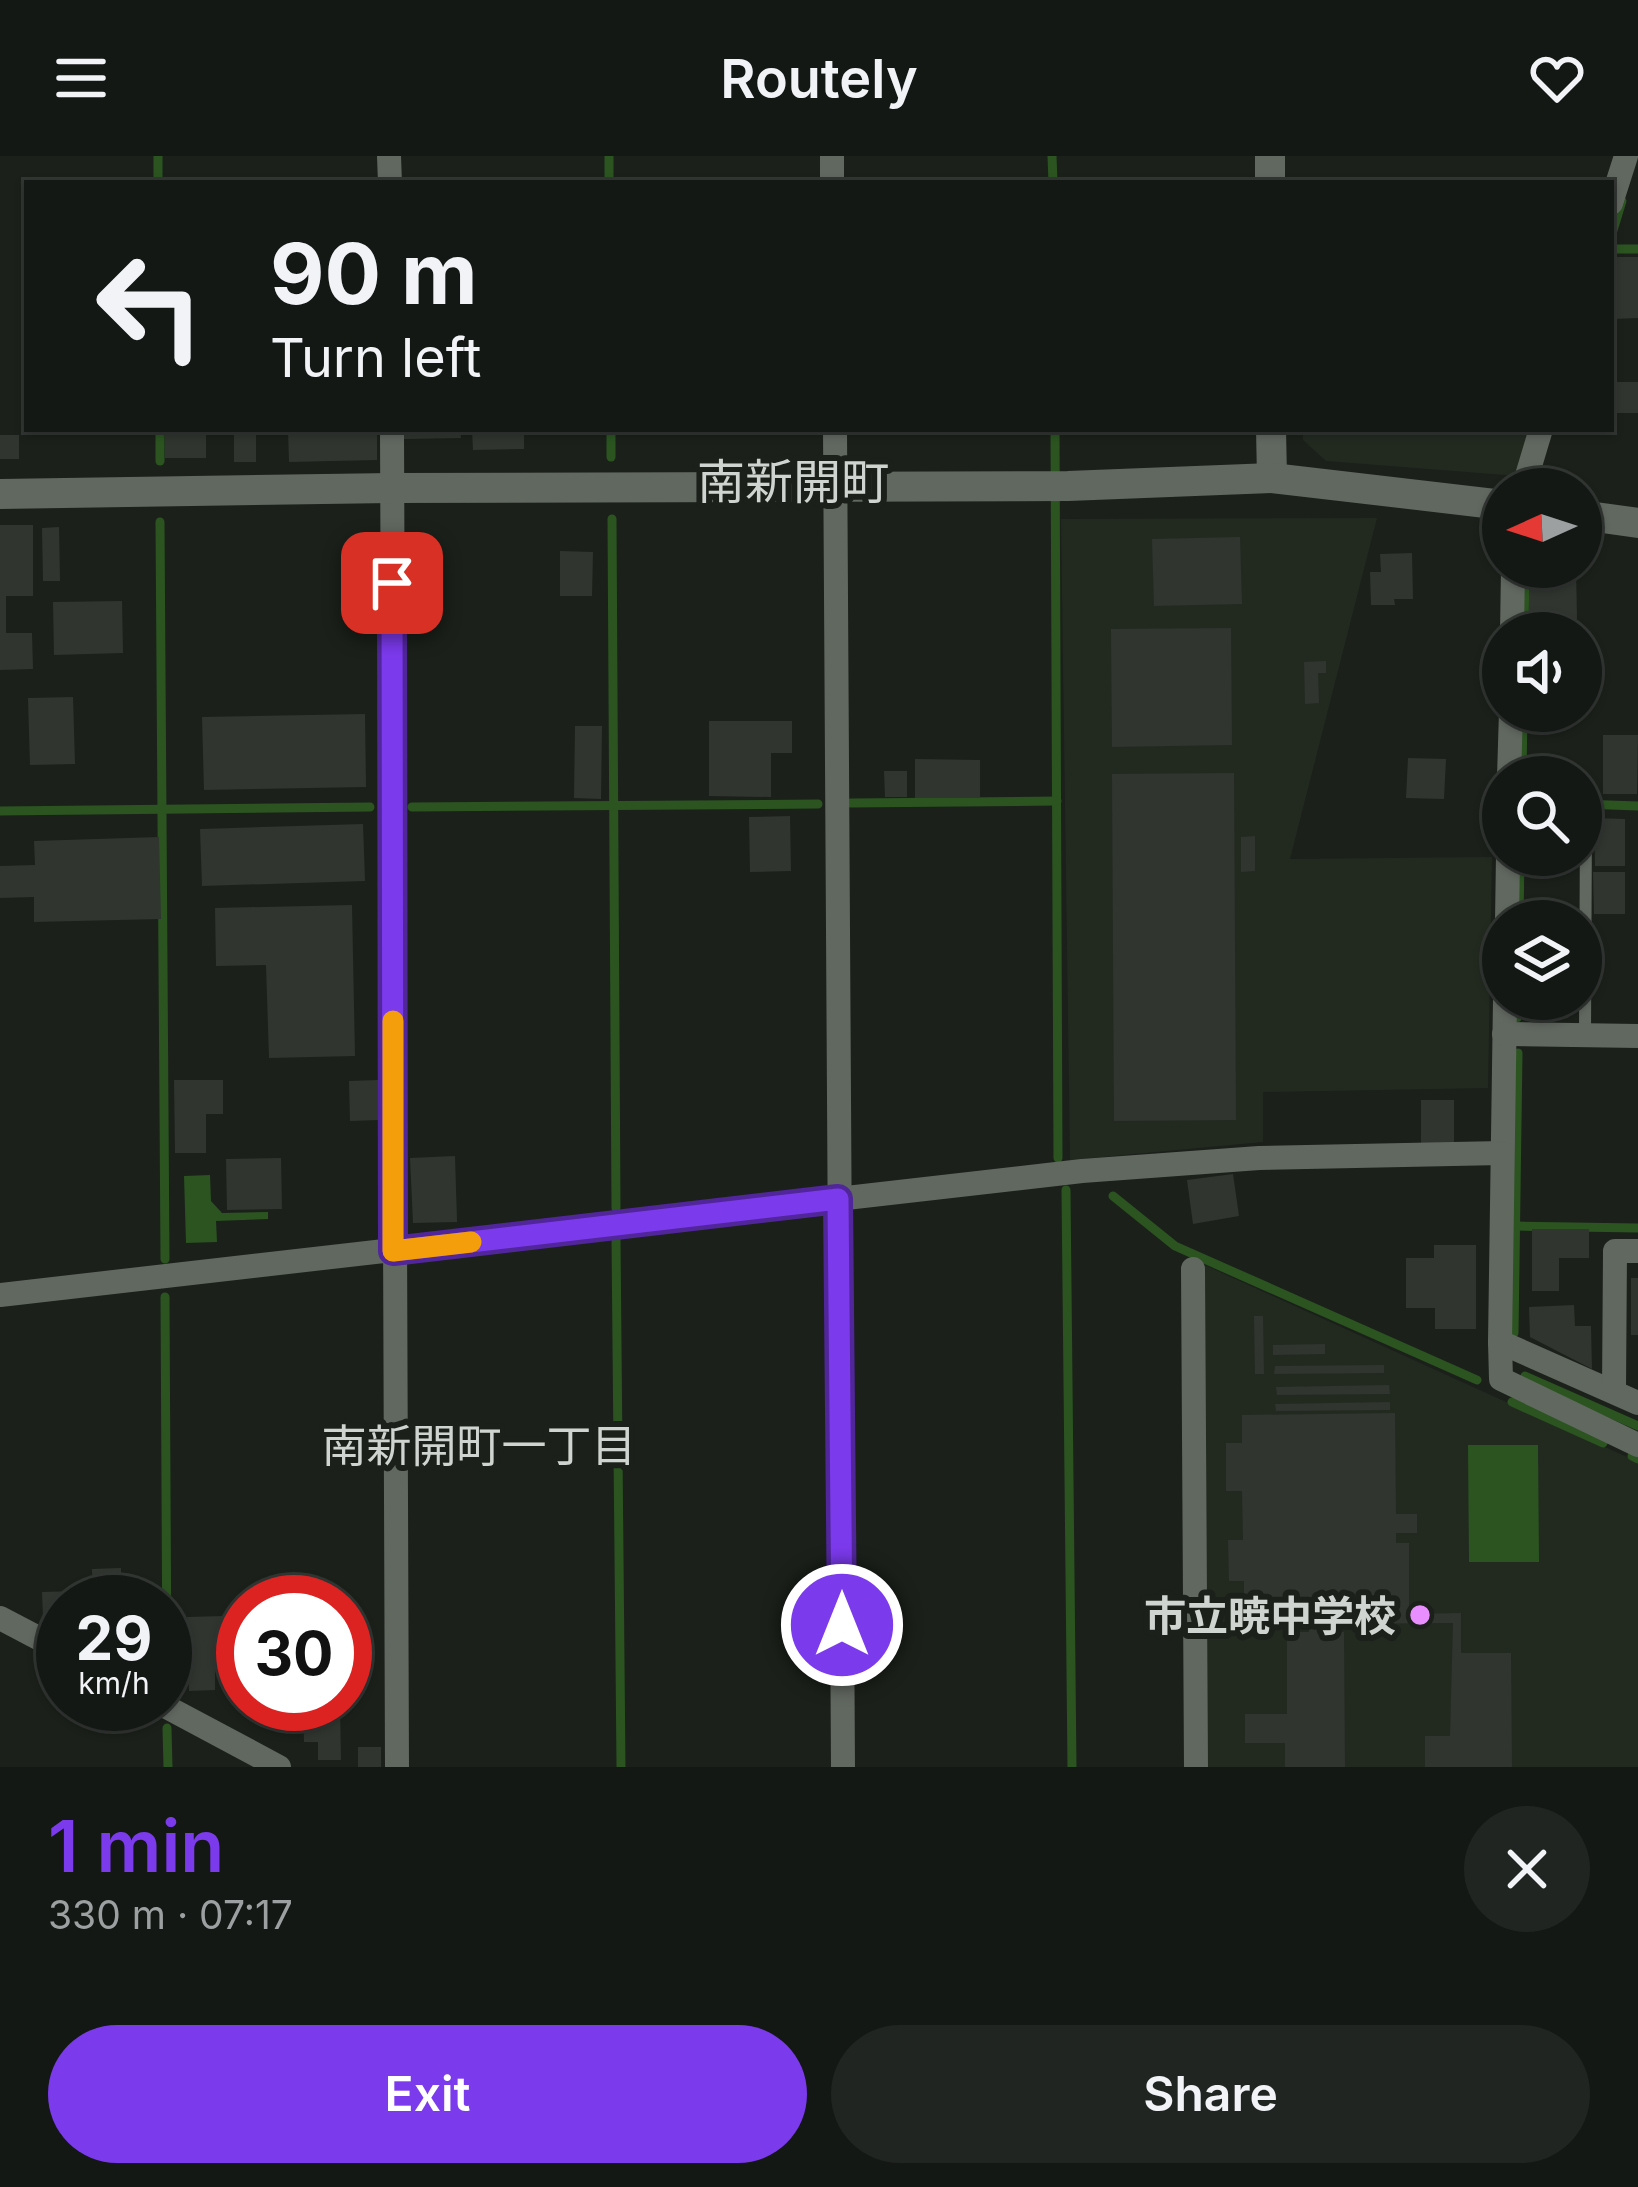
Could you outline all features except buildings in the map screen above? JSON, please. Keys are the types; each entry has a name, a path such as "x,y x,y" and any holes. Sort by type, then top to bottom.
{"street":[{"path":"1614,193 1625,156"},
{"path":"392,432 397,1767"},
{"path":"835,432 843,1767"},
{"path":"1271,432 1272,478"},
{"path":"1529,468 1540,432"},
{"path":"0,494 1054,486 1272,478 1482,503"},
{"path":"1602,518 1638,523"},
{"path":"1504,1020 1501,1379 1638,1444"},
{"path":"1504,1034 1638,1036"},
{"path":"0,1295 1082,1171 1237,1159 1502,1154"},
{"path":"1614,1390 1616,1251 1638,1251"},
{"path":"1193,1268 1196,1767"},
{"path":"1500,1342 1638,1403"},
{"path":"0,1618 36,1637"},
{"path":"192,1721 279,1767"}],"lane":[{"path":"1585,1035 1586,876"}],"shaded area":[{"path":"1303,432 1532,432 1521,468 1482,468 1482,473 1326,461 1303,440"},
{"path":"1377,518 1290,859 1482,857 1482,876 1492,876 1491,900 1482,900 1482,1020 1489,1020 1488,1088 1263,1092 1263,1142 1070,1160 1061,519"},
{"path":"210,1175 211,1201 222,1213 268,1212 268,1219 216,1221 217,1242 186,1243 184,1176"},
{"name":"市立暁中学校","path":"1198,1262 1638,1462 1638,1767 1203,1767"},
{"path":"1468,1445 1538,1445 1539,1562 1469,1562"}],"waterway":[{"path":"158,156 158,180"},
{"path":"609,156 609,180"},
{"path":"1052,156 1053,180"},
{"path":"1614,227 1622,201"},
{"path":"1614,249 1638,249"},
{"path":"160,432 160,461"},
{"path":"611,432 611,457"},
{"path":"1055,432 1058,1158"},
{"path":"612,519 616,1208"},
{"path":"160,522 165,1259"},
{"path":"1524,612 1525,588"},
{"path":"1522,756 1523,732"},
{"path":"851,803 1057,801"},
{"path":"412,807 818,804"},
{"path":"1602,805 1638,806"},
{"path":"0,811 370,807"},
{"path":"1519,900 1520,876"},
{"path":"1514,1333 1518,1053"},
{"path":"1066,1190 1072,1767"},
{"path":"1113,1196 1175,1246 1477,1380"},
{"path":"1516,1226 1638,1228"},
{"path":"616,1238 621,1767"},
{"path":"165,1297 166,1575"},
{"path":"1525,1376 1638,1426"},
{"path":"1512,1402 1603,1443"},
{"path":"1632,1456 1638,1459"},
{"path":"167,1731 168,1767"}],"slow traffic":[{"path":"393,1021 393,1251 471,1242"}],"place":[{"name":"市立暁中学校","path":"1420,1615"}],"district":[{"name":"南新開町","path":"793,481"},
{"name":"南新開町一丁目","path":"479,1445"}],"route":[{"path":"392,583 393,1251 838,1199 842,1625"}]}
